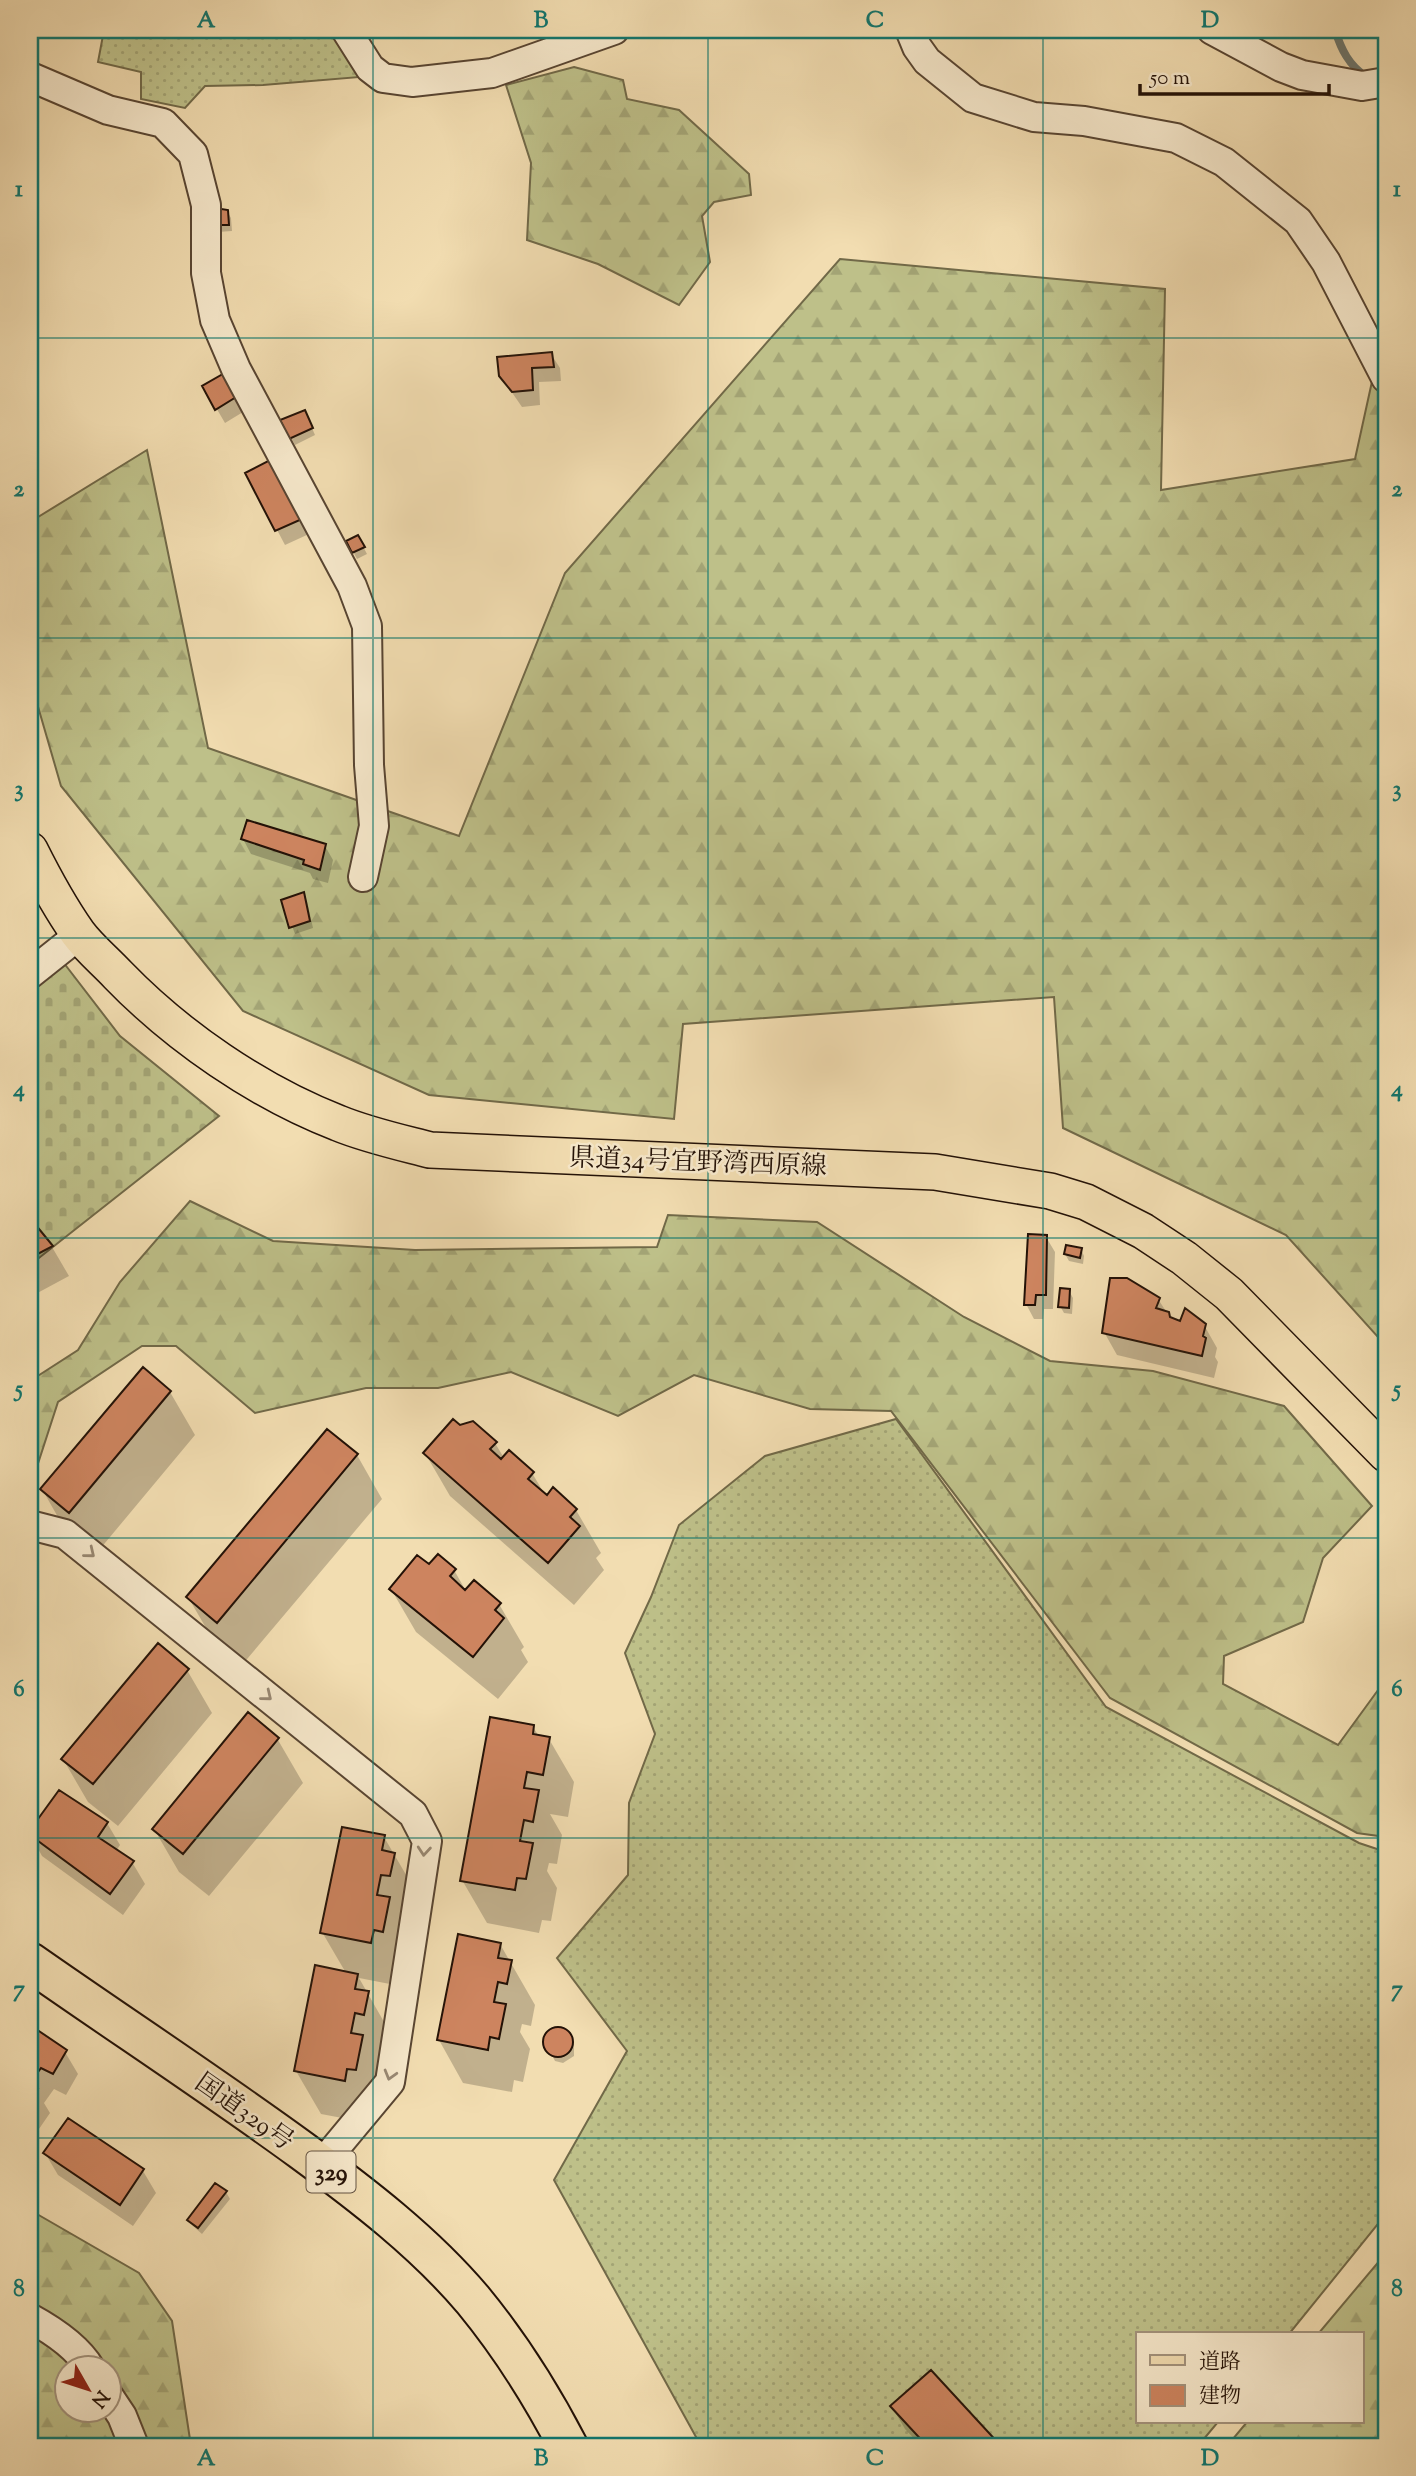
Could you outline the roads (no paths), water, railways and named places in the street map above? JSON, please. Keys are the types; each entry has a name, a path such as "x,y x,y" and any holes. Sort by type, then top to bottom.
{"highway":[{"name":"国道329号","path":"30,1962 262,2122 321,2165 418,2244 472,2298 519,2361 568,2446"}],"main road":[{"name":"県道34号宜野湾西原線","path":"30,850 52,894 79,935 139,996 189,1038 227,1065 337,1123 384,1139 430,1150 935,1172 1026,1185 1086,1202 1143,1231 1184,1258 1229,1294 1386,1454"}],"street":[{"path":"345,30 370,68 383,78 412,82 492,73 614,30"},
{"path":"910,30 917,47 928,61 974,98 1034,117 1084,121 1176,138 1224,162 1298,221 1326,262 1386,378"},
{"path":"1212,30 1281,67 1302,75 1374,84"},
{"path":"30,75 108,110 163,123 193,154 206,205 206,273 215,320 236,369 352,586 367,626 369,765 374,825 363,877"},
{"path":"30,974 79,935"},
{"path":"30,1525 65,1534 413,1814 427,1841 390,2082 321,2165"},
{"path":"30,2318 80,2354"},
{"path":"122,2416 134,2446"}],"waterway":[{"path":"1335,30 1346,56 1355,68 1367,77"}]}
